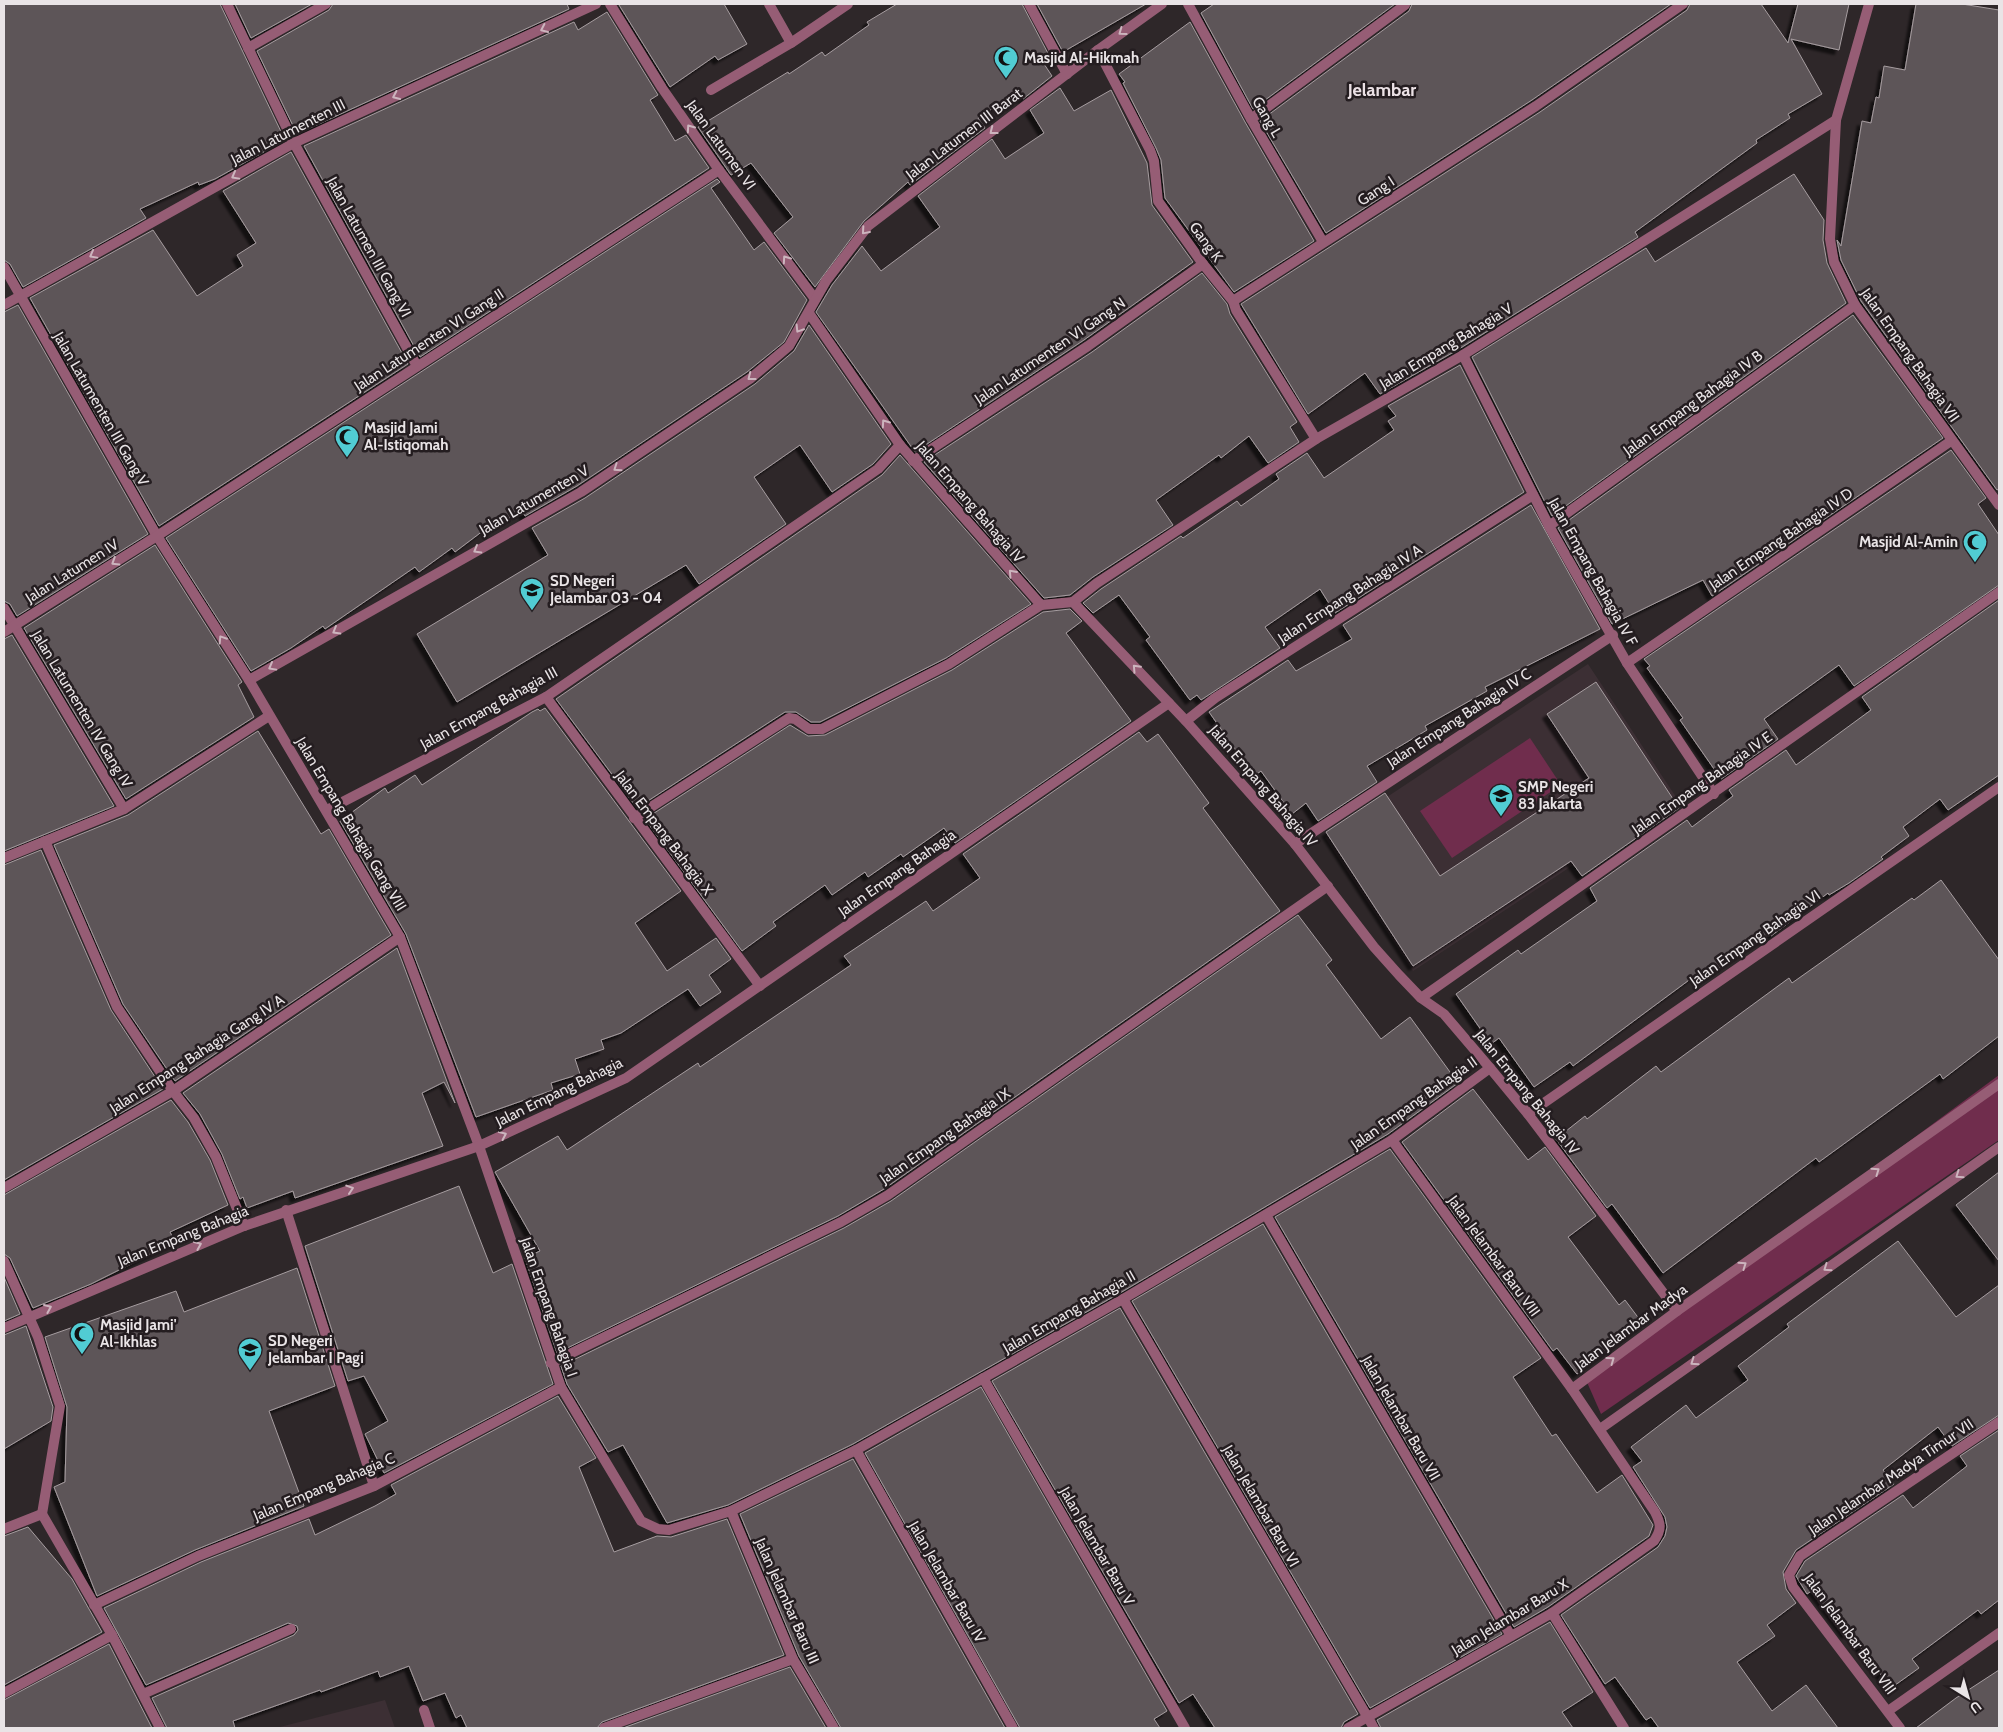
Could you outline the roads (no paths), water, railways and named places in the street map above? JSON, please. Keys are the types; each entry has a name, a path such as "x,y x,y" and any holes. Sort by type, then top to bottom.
{"street":[{"name":"Jalan Latumen III Gang VI","path":"227,4 294,143 417,366"},
{"path":"248,48 326,4"},
{"name":"Jalan Latumenten III","path":"4,305 294,143 596,4"},
{"name":"Jalan Latumen VI","path":"610,4 662,88 719,170 815,299"},
{"path":"769,4 791,43"},
{"path":"711,90 791,43 848,4"},
{"path":"1029,4 1067,74"},
{"name":"Jalan Latumen III Barat","path":"809,313 815,299 868,226 1098,50 1162,4"},
{"name":"Gang L","path":"1188,4 1251,119 1324,242"},
{"name":"Gang I","path":"1234,301 1536,106 1683,4"},
{"name":"Jalan Empang Bahagia VII","path":"1869,4 1836,120 1830,239 1834,262 1854,305 1999,505"},
{"path":"1251,119 1405,5"},
{"name":"Gang K","path":"1098,50 1150,150 1154,161 1158,201 1203,264 1234,301 1236,310 1316,439"},
{"name":"Jalan Empang Bahagia V","path":"1073,602 1097,583 1316,439 1463,355 1836,120"},
{"name":"Jalan Latumenten VI Gang II","path":"157,536 719,170"},
{"name":"Jalan Latumenten VI Gang N","path":"913,461 1088,346 1203,264"},
{"name":"Jalan Latumenten III Gang V","path":"4,267 157,536"},
{"name":"Jalan Empang Bahagia IV B","path":"1549,526 1854,305"},
{"name":"Jalan Empang Bahagia IV","path":"809,313 900,445 1041,605"},
{"name":"Jalan Latumenten V","path":"248,680 581,492 751,378 788,346 809,313"},
{"name":"Jalan Empang Bahagia IV F","path":"1463,355 1549,526 1627,662 1714,794"},
{"name":"Jalan Empang Bahagia IV D","path":"1627,662 1951,441"},
{"name":"Jalan Empang Bahagia III","path":"327,810 546,697 878,469 900,445"},
{"name":"Jalan Empang Bahagia IV A","path":"1186,722 1216,698 1533,495"},
{"name":"Jalan Latumen IV","path":"4,632 157,536"},
{"name":"Jalan Empang Bahagia Gang VIII","path":"157,536 327,810 400,937 479,1146"},
{"name":"Jalan Empang Bahagia IV E","path":"1421,998 1999,592"},
{"path":"634,818 789,718 795,719 808,728 822,729 949,664 1041,605 1073,602"},
{"name":"Jalan Empang Bahagia IV","path":"1073,602 1169,703 1295,844 1374,947 1421,998 1444,1014 1528,1114 1677,1311"},
{"name":"Jalan Latumenten IV Gang IV","path":"4,608 124,809"},
{"name":"Jalan Empang Bahagia IV C","path":"1295,844 1613,635"},
{"name":"Jalan Empang Bahagia X","path":"546,697 760,986"},
{"name":"Jalan Empang Bahagia","path":"4,1328 27,1316 244,1226 286,1210 479,1146 626,1078 1169,703"},
{"path":"4,858 124,809 269,716"},
{"name":"Jalan Empang Bahagia VI","path":"1528,1114 1999,787"},
{"path":"45,840 117,1007 173,1091 194,1118 216,1157 244,1226"},
{"name":"Jalan Empang Bahagia IX","path":"551,1363 841,1222 888,1194 1328,886"},
{"name":"Jalan Empang Bahagia Gang IV A","path":"4,1188 173,1091 400,937"},
{"name":"Jalan Empang Bahagia II","path":"641,1521 658,1529 669,1530 731,1511 856,1450 1266,1216 1392,1140 1490,1068"},
{"name":"Jalan Jelambar Madya","path":"1600,1429 1572,1389 1677,1311 1999,1084"},
{"name":"Jalan Jelambar Baru VIII","path":"1392,1140 1572,1389"},
{"name":"Jalan Empang Bahagia I","path":"479,1146 551,1363 561,1387 641,1521"},
{"path":"1600,1429 1999,1146"},
{"path":"286,1210 374,1486"},
{"name":"Jalan Jelambar Baru VII","path":"1266,1216 1510,1636"},
{"path":"4,1261 38,1338 60,1406 42,1514 112,1635 160,1728"},
{"name":"Jalan Jelambar Baru VI","path":"1123,1299 1374,1728"},
{"name":"Jalan Jelambar Baru V","path":"983,1378 1185,1728"},
{"name":"Jalan Empang Bahagia C","path":"94,1605 198,1556 374,1486 561,1387"},
{"name":"Jalan Jelambar Madya Timur VII","path":"1800,1556 1999,1422"},
{"name":"Jalan Jelambar Baru X","path":"1348,1728 1552,1612 1654,1541 1661,1525 1655,1512 1600,1429"},
{"name":"Jalan Jelambar Baru IV","path":"856,1450 1014,1728"},
{"name":"Jalan Jelambar Baru III","path":"731,1511 793,1659 834,1728"},
{"path":"4,1529 42,1514"},
{"name":"Jalan Jelambar Baru VIII","path":"1800,1556 1789,1575 1793,1588 1900,1728"},
{"path":"1552,1612 1624,1728"},
{"path":"143,1694 291,1629"},
{"path":"1888,1711 1999,1633"},
{"path":"4,1694 112,1635"},
{"path":"604,1728 793,1659"},
{"path":"424,1710 430,1728"}],"place":[{"name":"Masjid Al-Hikmah","path":"1006,79"},
{"name":"Masjid Jami Al-Istiqomah","path":"347,458"},
{"name":"Masjid Al-Amin","path":"1975,563"},
{"name":"SD Negeri Jelambar 03 - 04","path":"532,611"},
{"name":"SMP Negeri 83 Jakarta","path":"1501,817"},
{"name":"Masjid Jami' Al-Ikhlas","path":"82,1355"},
{"name":"SD Negeri Jelambar I Pagi","path":"250,1371"}],"district":[{"name":"Jelambar","path":"1382,90"}]}
